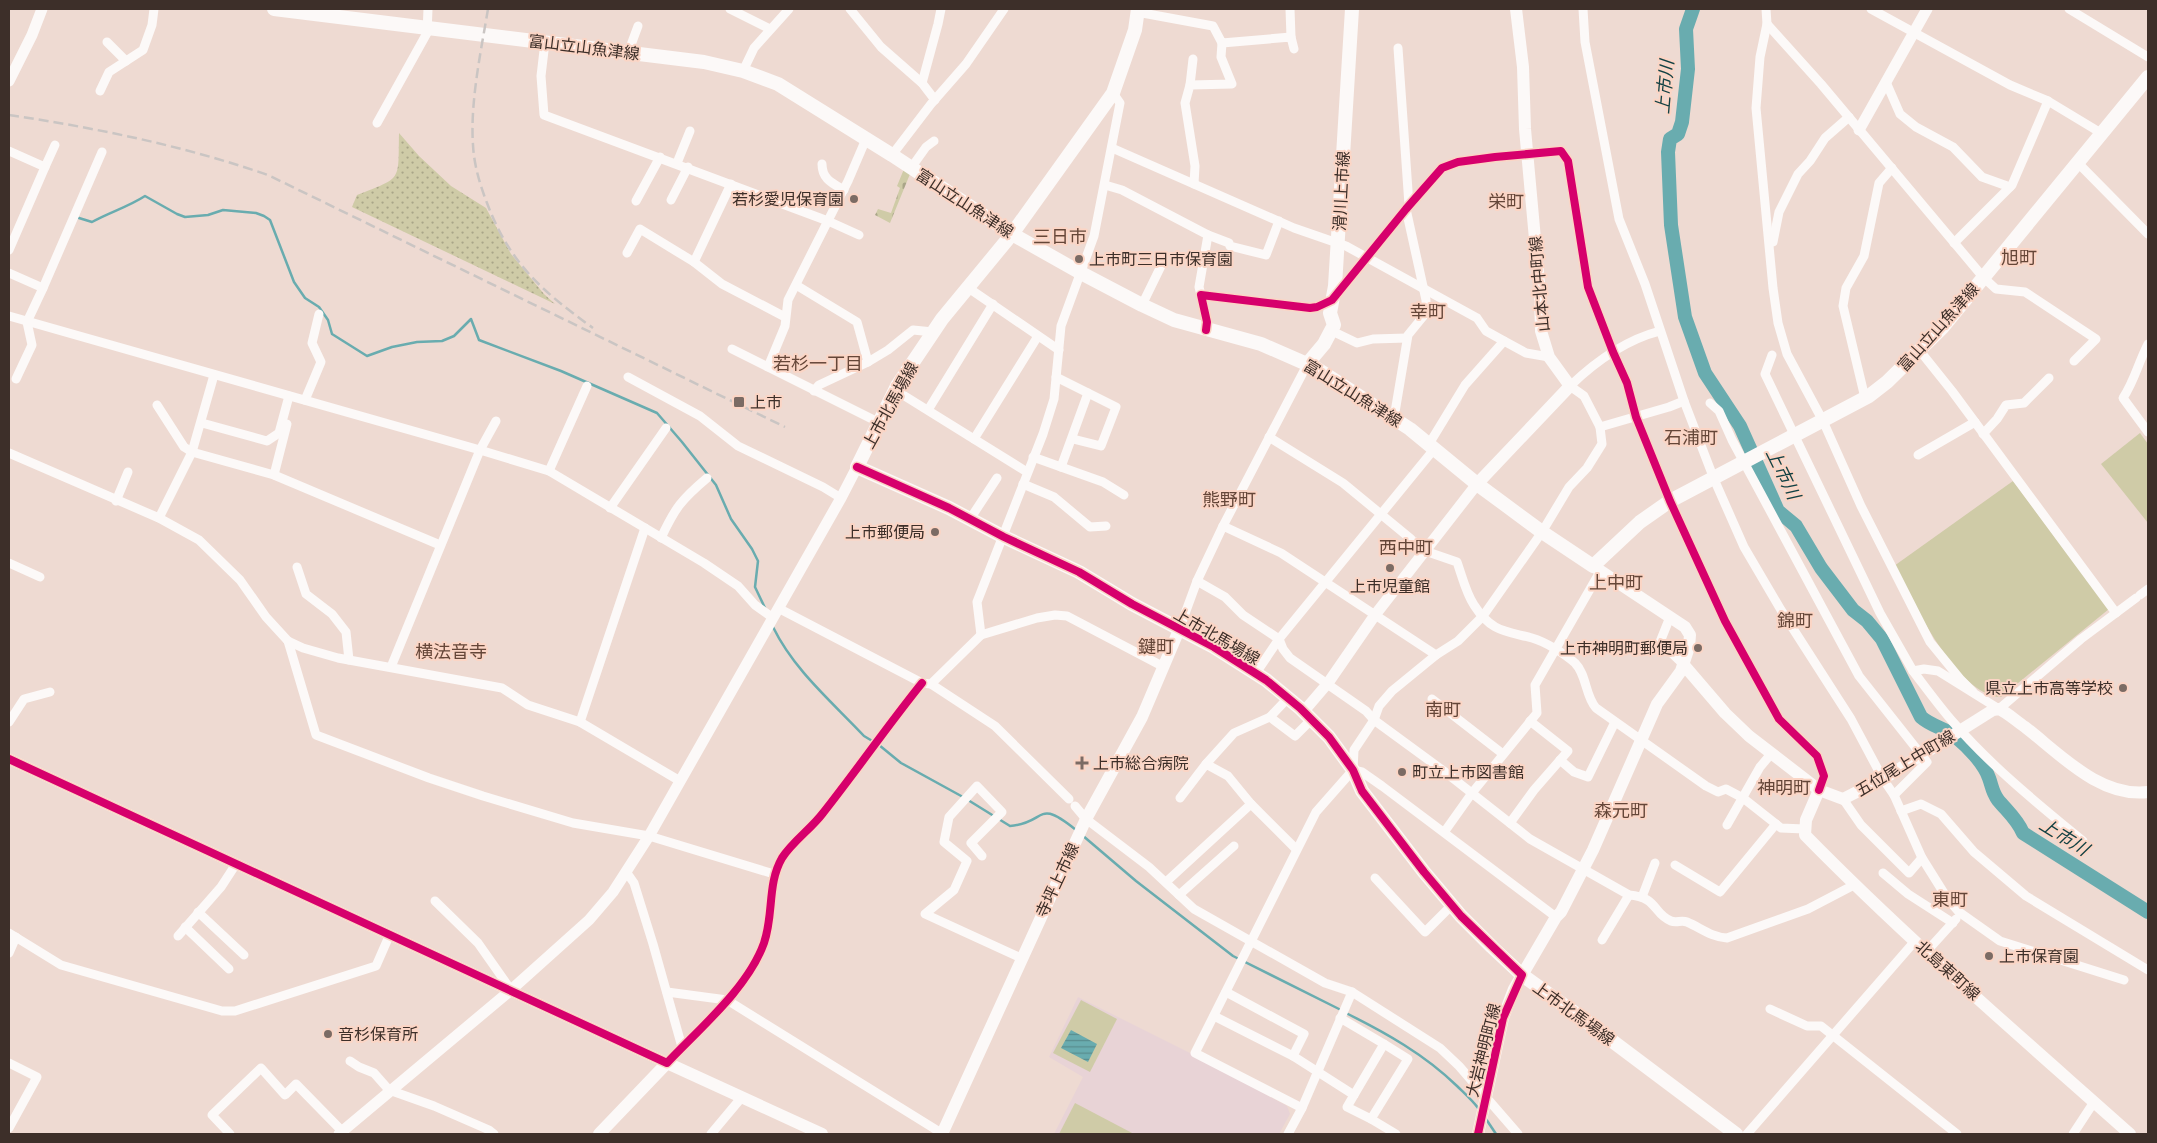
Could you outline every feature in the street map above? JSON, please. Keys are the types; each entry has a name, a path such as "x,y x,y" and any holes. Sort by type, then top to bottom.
{"main road":[{"name":"富山立山魚津線","path":"274,9 340,13 429,28 704,62 743,71 778,84 892,155 1012,234 1081,273 1174,320 1261,344 1308,363 1394,418 1432,446 1477,484 1542,532 1597,568 1640,522 1670,501 1717,478 1865,398 1887,382 1942,328 2148,77"},
{"name":"滑川上市線","path":"1332,332 1334,325 1330,313 1338,244 1352,9"},
{"name":"山本北中町線","path":"1516,9 1523,66 1541,331 1549,358 1570,386"},
{"name":"上市北馬場線","path":"1138,10 1135,30 1113,93 1012,234 967,287 933,332 896,390 857,467 1079,572 1179,630 1214,647 1256,673 1308,715 1329,737 1353,770 1362,791 1452,905 1492,947 1522,975 1736,1134"},
{"path":"1308,363 1332,332"},
{"path":"1477,484 1570,386"},
{"path":"1597,568 1686,627 1690,635 1689,647 1683,664"},
{"name":"寺坪上市線","path":"942,1134 1086,819 1142,717 1179,630"},
{"name":"五位尾上中町線","path":"1683,664 1725,713 1771,754 1819,790 1843,799 1885,778 1996,709"},
{"name":"大岩神明町線","path":"1478,1134 1503,1018 1522,975 1556,917 1561,912 1582,868 1593,850 1657,704 1681,671 1683,664"},
{"path":"1996,709 2094,781 2113,789 2130,792 2148,792"},
{"path":"1804,829 1819,790"},
{"name":"北島東町線","path":"1804,829 1805,835 1854,885 2130,1134"},
{"path":"599,1134 667,1063 822,1134"}],"street":[{"path":"9,81 32,35 42,9"},
{"path":"100,91 109,72 143,50 152,25 154,9"},
{"path":"377,123 429,28 428,9"},
{"path":"730,9 770,29"},
{"path":"743,71 754,48 788,9"},
{"path":"850,9 881,47 922,83 935,100"},
{"path":"922,83 941,9"},
{"path":"892,155 966,64 1004,9"},
{"path":"1290,9 1291,37 1294,49"},
{"path":"1584,9 1585,42 1597,96 1613,194 1619,219 1645,284 1684,401 1744,547 1780,610 1851,719 1894,795 1922,858 1947,898 1960,912 2000,941 2124,980"},
{"path":"1766,9 1768,24 1760,57 1756,108 1778,323 1787,354 1930,642 1961,680 1996,709 2081,639 2148,589"},
{"path":"1871,9 2010,85 2048,100 2101,133"},
{"path":"1859,130 1927,9"},
{"path":"2069,9 2148,57"},
{"path":"1138,10 1214,26 1222,43 1221,57 1232,84 1190,85"},
{"path":"1768,24 1983,277 1996,289 2025,292 2096,339 2074,361"},
{"path":"628,53 638,26"},
{"path":"1222,43 1291,37"},
{"path":"107,42 126,61"},
{"path":"545,42 541,76 544,115 688,167 828,220 859,234"},
{"path":"1394,418 1407,338 1426,313 1426,300 1408,207 1398,48"},
{"path":"1193,59 1186,103 1196,166 1194,184"},
{"path":"1886,82 1900,114 1916,127 1953,147 1982,177 2010,187"},
{"path":"981,635 977,602 1043,434 1054,399 1064,316 1094,236 1120,103 1113,93"},
{"path":"1954,243 2010,187 2048,100"},
{"path":"1771,250 1779,212 1798,174 1810,161 1825,138 1849,117"},
{"path":"677,163 690,130"},
{"path":"768,367 784,326 788,300 844,190 866,140"},
{"path":"911,168 926,147 934,140"},
{"path":"9,250 55,145"},
{"path":"1112,148 1279,221 1346,246 1477,318 1486,331 1526,354 1549,358"},
{"path":"9,152 45,167"},
{"path":"16,379 32,344 27,322 102,152"},
{"path":"1201,295 1310,308 1332,300 1442,168 1458,162 1528,153 1561,152 1568,161 1588,287 1613,352 1628,383 1636,417 1670,501 1726,621 1779,719 1817,756 1824,776 1819,790"},
{"path":"636,201 660,157"},
{"path":"2078,163 2148,234"},
{"path":"822,164 822,172 826,179 844,190"},
{"path":"671,200 688,167"},
{"path":"1865,398 1843,306 1846,288 1864,256 1879,184 1892,168"},
{"path":"694,262 731,184"},
{"path":"1105,185 1122,190 1208,235 1229,243 1230,246 1266,255 1279,221"},
{"path":"627,253 640,229 694,262 722,284 785,317"},
{"path":"1206,330 1199,287 1208,235"},
{"path":"1142,305 1161,266"},
{"path":"9,273 43,288"},
{"path":"796,285 857,322 868,362"},
{"path":"967,287 1059,350"},
{"path":"928,410 993,304"},
{"path":"305,400 321,362 312,343 319,314"},
{"path":"9,316 548,471 704,563 738,586 755,605 927,684 995,726 1072,802 1086,819 1149,867 1194,909 1325,983 1352,992 1440,1048 1459,1066 1518,1134"},
{"path":"814,390 819,385 868,362 888,350 913,330 933,332"},
{"path":"1302,1108 1195,1053 1316,812 1353,770 1354,750 1374,720 1378,706 1392,691 1436,655 1458,641 1483,616 1542,532 1569,487 1587,468 1602,444 1600,427 1584,396 1570,386 1586,371 1613,352 1640,336 1660,331"},
{"path":"1332,332 1357,343 1373,339 1407,338"},
{"path":"974,439 1038,336"},
{"path":"1256,673 1279,639 1382,515 1432,446 1466,385 1504,341"},
{"path":"2148,344 2123,398 2148,432"},
{"path":"732,349 880,423"},
{"path":"1920,351 1975,422 2116,614"},
{"path":"1772,355 1765,374 1778,404 1790,424 1820,491 1880,613 1913,671 1954,723 1979,749 2028,797 2083,841"},
{"path":"1179,630 1197,581 1223,526 1308,363"},
{"path":"159,518 192,452 214,375"},
{"path":"628,377 700,416 738,446 841,498"},
{"path":"1056,377 1116,407 1102,446 1073,439"},
{"path":"1983,434 1997,419 2006,405 2024,403 2049,378"},
{"path":"548,471 587,386"},
{"path":"896,390 1027,472"},
{"path":"1061,467 1073,439 1088,393"},
{"path":"202,422 267,441 279,433 292,397"},
{"path":"274,475 292,397"},
{"path":"1600,427 1684,401"},
{"path":"1710,404 1719,411 1732,440 1859,676 1927,762 1894,795"},
{"path":"157,405 184,447 192,452 274,475 440,545"},
{"path":"391,666 480,450 496,420"},
{"path":"1918,455 1975,422"},
{"path":"610,508 666,428"},
{"path":"1269,437 1343,483 1425,551 1457,562 1474,606 1483,616 1496,628 1504,632 1534,638 1574,662 1580,668 1591,702 1615,722 1706,786 1718,792 1726,789 1743,798 1781,828 1804,829"},
{"path":"9,452 116,501 159,518 199,540 240,580 266,617 288,641 318,653 349,660 391,666 502,688 528,705 580,722 680,781"},
{"path":"1033,457 1103,482 1124,495"},
{"path":"230,1134 212,1115 261,1068 285,1095 296,1084 340,1133 511,990 589,920 626,873 648,836 857,467"},
{"path":"116,501 128,472"},
{"path":"662,538 673,513 684,498 707,478"},
{"path":"970,519 997,478"},
{"path":"1022,484 1054,497 1090,527 1106,526"},
{"path":"1270,717 1295,736 1328,683 1375,615 1477,484"},
{"path":"1223,526 1281,553 1436,655"},
{"path":"580,722 645,528"},
{"path":"9,563 40,577"},
{"path":"297,568 306,594 332,614 346,632 349,660"},
{"path":"1445,831 1472,793 1537,713 1535,685 1597,568"},
{"path":"1197,581 1225,597 1243,615 1279,639 1283,649 1290,658 1366,711 1374,720 1530,839 1629,895 1642,897 1650,901 1661,914 1672,921 1685,921 1716,938 1727,938 1808,909 1854,885"},
{"path":"9,759 667,1063 728,1000 756,962 765,941 774,874 784,856 822,815 881,734 927,684 981,635 1037,618 1055,615 1067,616 1164,667"},
{"path":"1670,617 1660,642 1683,664"},
{"path":"288,641 316,735 429,778 491,799 573,823 648,836 774,874"},
{"path":"1913,671 1924,669 1938,671 1958,685 1974,692"},
{"path":"9,722 24,699 50,692"},
{"path":"1180,798 1206,764 1234,733 1270,717 1288,698"},
{"path":"1432,699 1503,754"},
{"path":"1510,823 1534,790 1568,751 1530,721"},
{"path":"1560,760 1574,772 1588,777 1615,722"},
{"path":"1727,825 1760,767 1771,754"},
{"path":"1206,764 1228,776 1251,804 1296,849"},
{"path":"1353,770 1362,772 1445,831 1556,917"},
{"path":"982,856 971,843 1002,812 976,786 949,817 944,842 967,861 954,890 925,914 1021,958"},
{"path":"1843,799 1861,825 1909,873 1922,858"},
{"path":"1166,882 1251,804"},
{"path":"1901,811 1921,804 1941,814 1974,852 2026,896 2148,970"},
{"path":"1675,865 1720,892 1776,824"},
{"path":"1179,895 1234,846"},
{"path":"1642,897 1655,863"},
{"path":"178,936 221,887 236,864"},
{"path":"626,873 634,884 682,1047"},
{"path":"1884,873 1908,894 1953,923"},
{"path":"1375,878 1424,932 1452,905"},
{"path":"1602,940 1629,895"},
{"path":"435,902 478,943 511,990"},
{"path":"198,912 244,955"},
{"path":"1927,951 1953,923 1960,912"},
{"path":"185,927 229,969"},
{"path":"9,953 12,935 61,965 222,1011 235,1011 376,966 390,934"},
{"path":"1747,1134 1915,941"},
{"path":"666,992 728,1000 942,1134"},
{"path":"1226,992 1304,1034 1293,1056"},
{"path":"1288,1134 1302,1108 1352,992"},
{"path":"1770,1009 1807,1026 1821,1026 1957,1134"},
{"path":"1214,1016 1293,1056 1354,1095"},
{"path":"1340,1018 1408,1059 1371,1119"},
{"path":"1384,1044 1347,1107 1396,1134"},
{"path":"350,1061 359,1068 374,1073 390,1090 434,1106 489,1130 494,1134"},
{"path":"9,1064 37,1077 9,1128"},
{"path":"711,1134 742,1097"},
{"path":"2073,1134 2094,1102"}],"shaded area":[{"path":"1078,997 1190,1053 1287,1106 1290,1114 1279,1134 1054,1134 1083,1077 1049,1057"}],"green space":[{"path":"399,133 419,156 451,186 486,208 511,254 544,294 555,304 352,207 357,195 383,185 395,176 398,161"},
{"path":"904,169 910,174 890,223 875,215 878,209 891,213 900,188 897,186"},
{"path":"2140,433 2148,444 2148,523 2101,464"},
{"path":"2013,481 2109,609 2001,697 1985,693 1968,681 1953,664 1925,623 1894,566"},
{"path":"1081,1000 1117,1019 1090,1072 1053,1053"},
{"path":"1075,1103 1134,1134 1059,1134"}],"water":[{"path":"1071,1030 1097,1044 1088,1062 1061,1048"}],"waterway":[{"name":"上市川","path":"1693,9 1686,29 1688,69 1682,122 1678,134 1670,139 1668,152 1671,225 1685,317 1705,373 1740,426 1778,511 1796,526 1821,568 1853,610 1867,621 1882,639 1921,717 1955,736 1975,755 1987,772 1996,797 2015,819 2023,833 2148,912"},
{"path":"79,218 92,222 145,196 185,217 208,215 223,210 256,213 270,220 294,282 305,298 319,307 328,320 332,334 367,356 392,347 417,342 442,341 454,336 471,319 479,340 561,371 657,413 716,485 731,519 752,549 758,561 755,587 765,608"},
{"path":"773,627 802,671 864,736 874,742"},
{"path":"879,745 901,763 963,797"},
{"path":"968,800 1010,826 1031,821 1047,813 1063,820 1076,830"},
{"path":"1082,835 1136,881 1233,956 1341,1010"},
{"path":"1346,1013 1390,1036 1418,1054 1444,1074 1478,1108"},
{"path":"1486,1119 1496,1134"}],"railway":[{"path":"488,9 477,77 472,129 475,160 482,189 496,224 517,260 543,288 593,328"},
{"path":"9,115 140,139 204,155 268,175 785,427"}],"cycle path":[{"path":"1206,330 1207,322 1201,295 1310,308 1332,300 1442,168 1458,162 1561,151 1568,161 1588,287 1627,383 1636,417 1670,501 1725,621 1779,719 1817,756 1824,776 1819,790"},
{"path":"857,467 949,508 1004,537 1079,572 1132,604 1214,647 1266,680 1300,708 1329,737 1353,770 1362,791 1424,872 1461,916 1522,975 1503,1018 1478,1134"},
{"path":"9,759 667,1063 722,1007 747,976 757,960 767,932 774,878 782,858 823,813 922,683"}],"place":[{"name":"若杉愛児保育園","path":"854,199"},
{"name":"上市町三日市保育園","path":"1079,259"},
{"name":"上市","path":"739,402"},
{"name":"上市郵便局","path":"935,532"},
{"name":"上市児童館","path":"1390,568"},
{"name":"上市神明町郵便局","path":"1698,648"},
{"name":"県立上市高等学校","path":"2123,688"},
{"name":"上市総合病院","path":"1082,763"},
{"name":"町立上市図書館","path":"1402,772"},
{"name":"上市保育園","path":"1989,956"},
{"name":"音杉保育所","path":"328,1034"}],"district":[{"name":"栄町","path":"1506,202"},
{"name":"三日市","path":"1060,237"},
{"name":"旭町","path":"2019,258"},
{"name":"幸町","path":"1428,312"},
{"name":"若杉一丁目","path":"818,364"},
{"name":"石浦町","path":"1691,438"},
{"name":"熊野町","path":"1229,500"},
{"name":"西中町","path":"1406,548"},
{"name":"上中町","path":"1616,583"},
{"name":"錦町","path":"1795,621"},
{"name":"鍵町","path":"1156,647"},
{"name":"横法音寺","path":"451,652"},
{"name":"南町","path":"1443,710"},
{"name":"神明町","path":"1784,788"},
{"name":"森元町","path":"1621,811"},
{"name":"東町","path":"1950,900"}]}
